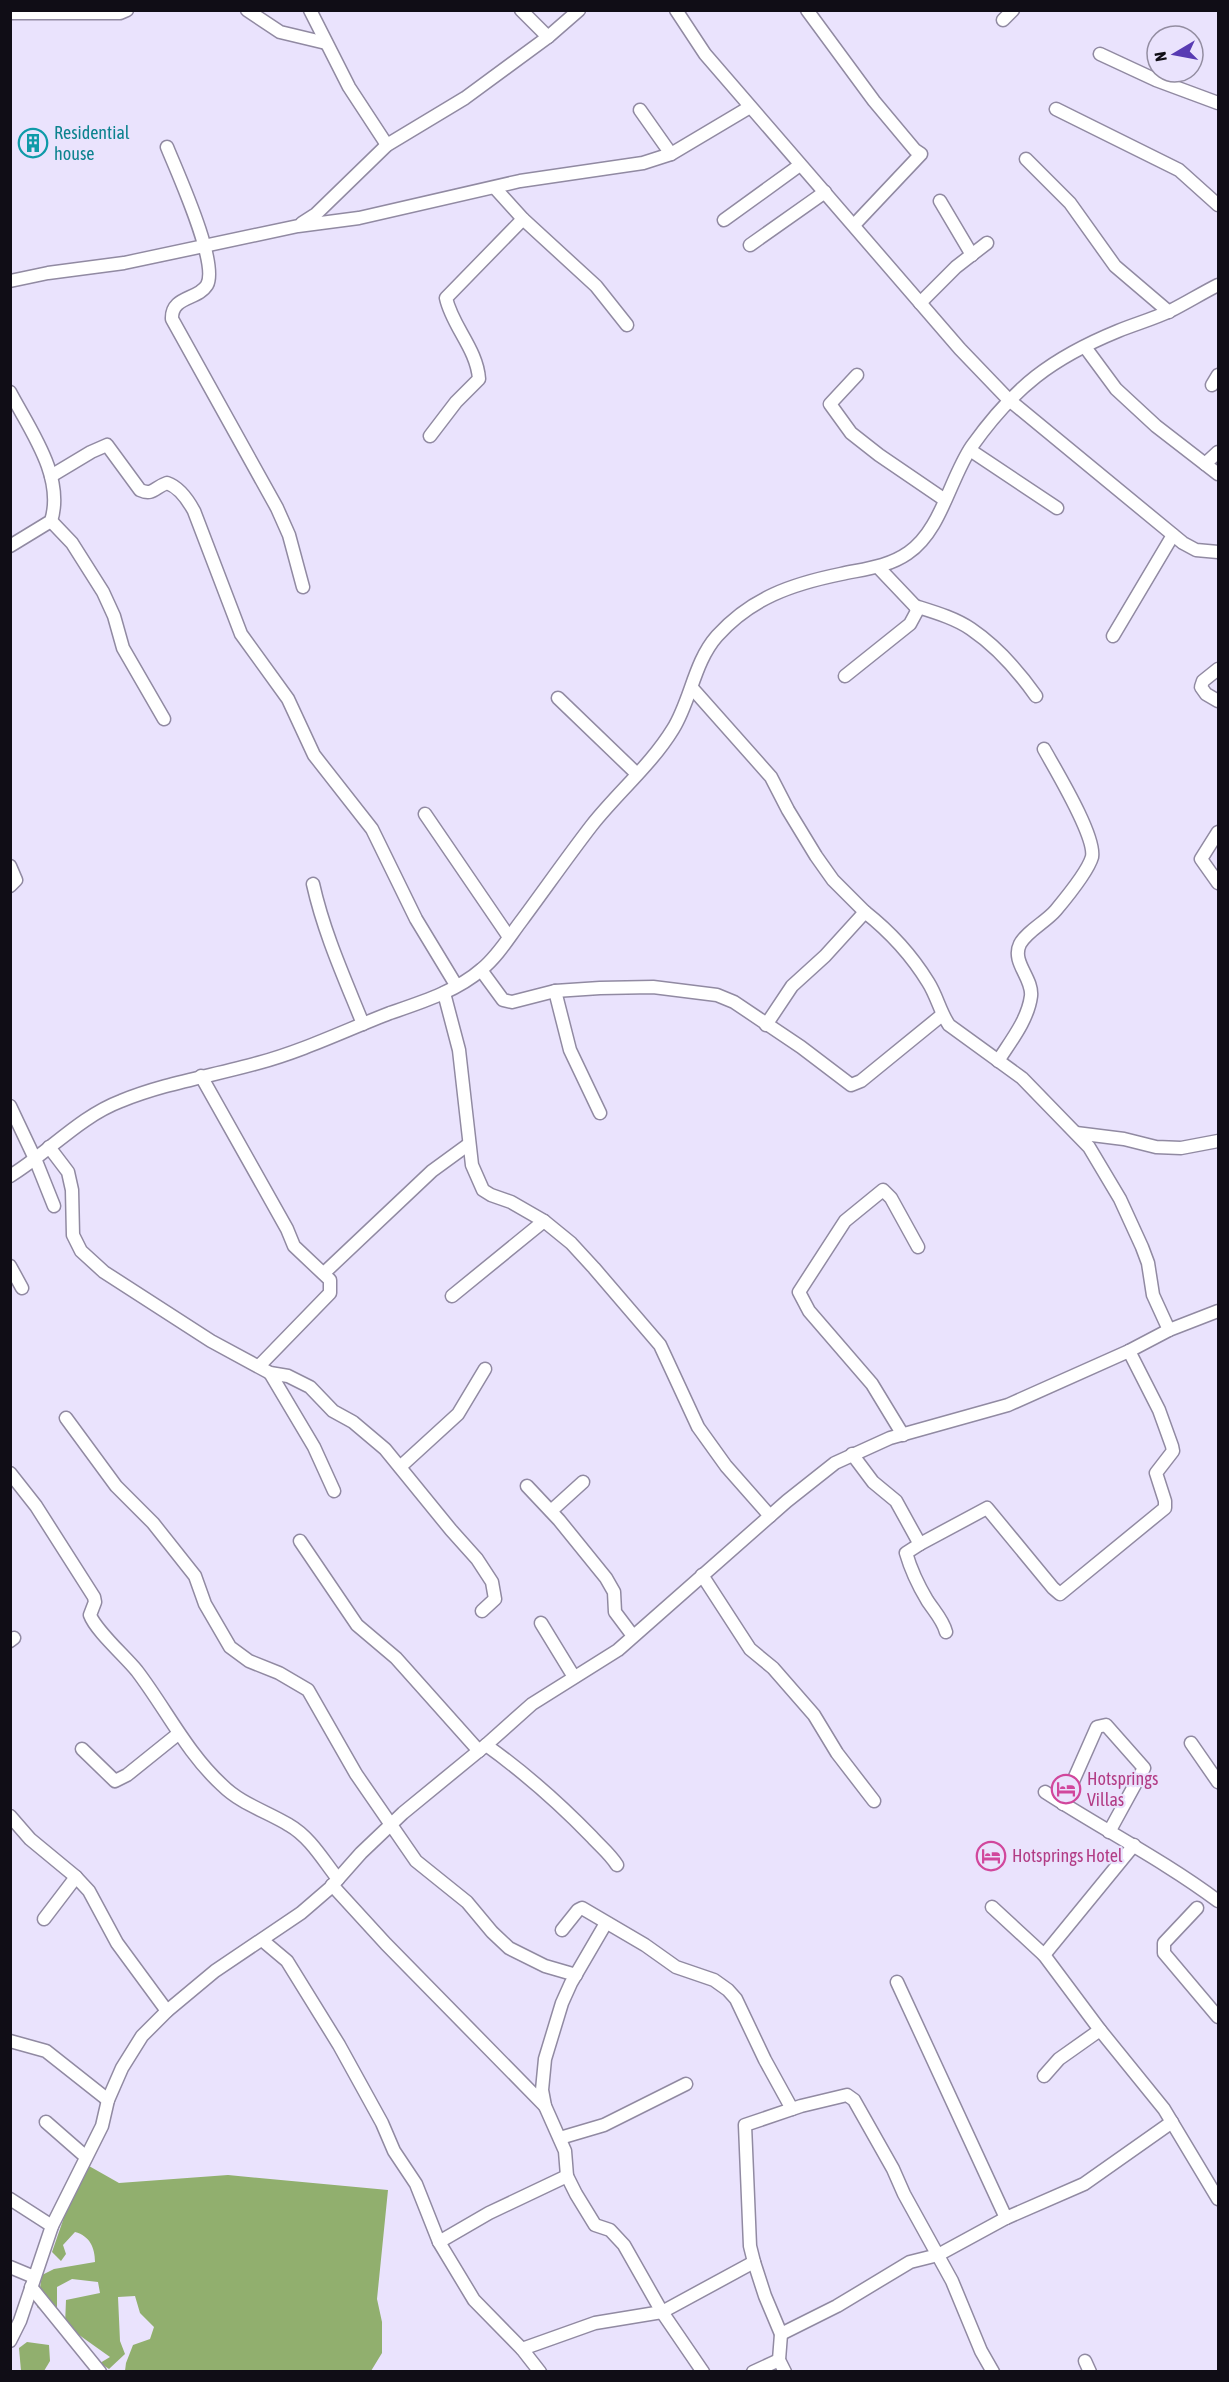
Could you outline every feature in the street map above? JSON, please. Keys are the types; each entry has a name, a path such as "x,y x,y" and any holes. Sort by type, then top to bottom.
{"street":[{"path":"10,13 110,14 127,10"},
{"path":"247,10 280,32 326,44"},
{"path":"310,10 349,87 387,145"},
{"path":"521,10 548,37"},
{"path":"298,225 316,214 387,145 465,98 548,37 579,10"},
{"path":"676,10 705,54 750,107 960,349 1008,399 1173,535 1196,550 1218,552"},
{"path":"807,10 874,101 915,150 921,154 854,225"},
{"path":"1003,20 1013,10"},
{"path":"1101,54 1156,80 1218,103"},
{"path":"10,281 48,273 124,263 298,225 358,218 520,182 643,163 671,154 750,107"},
{"path":"640,110 671,154"},
{"path":"1056,110 1179,170 1218,204"},
{"path":"167,147 205,246 208,282 204,290 175,306 172,318 277,508 289,535 303,587"},
{"path":"1026,159 1070,203 1115,266 1168,312"},
{"path":"724,220 800,165"},
{"path":"495,188 524,219 590,280 627,325"},
{"path":"750,245 825,192"},
{"path":"940,201 972,255"},
{"path":"430,436 456,402 479,379 468,345 446,302 448,294 524,219"},
{"path":"920,303 987,243"},
{"path":"10,1176 36,1161 49,1147 118,1102 201,1076 257,1064 289,1053 444,993 481,970 494,958 592,825 676,725 702,660 714,640 756,602 824,578 878,567 911,551 925,537 970,450 1008,399 1035,375 1085,347 1168,312 1218,285"},
{"path":"1085,347 1116,389 1156,426 1218,474"},
{"path":"857,375 830,404 851,433 879,456 945,500"},
{"path":"10,392 44,456 51,476 55,509 51,521 10,546"},
{"path":"51,476 107,445 140,490 147,494 167,483 176,487 185,497 194,511 241,634 288,699 314,755 372,829 416,919 456,985"},
{"path":"970,450 1057,508"},
{"path":"1205,464 1218,452"},
{"path":"51,521 72,543 103,592 114,616 123,648 164,719"},
{"path":"1113,636 1173,535"},
{"path":"845,675 910,624 917,611 915,606 878,567"},
{"path":"915,606 950,618 971,630 1022,676 1036,696"},
{"path":"1218,669 1201,684 1202,690 1218,701"},
{"path":"692,688 771,777 788,810 833,880 894,938 927,980 942,1015 950,1025 1022,1078 1089,1147 1120,1199 1142,1247 1148,1263 1153,1295 1169,1330"},
{"path":"558,698 637,774"},
{"path":"998,1061 1018,1029 1031,996 1029,984 1017,954 1020,943 1056,910 1092,856 1087,833 1044,749"},
{"path":"425,814 509,937"},
{"path":"1218,832 1201,859 1218,883"},
{"path":"10,866 16,880 10,886"},
{"path":"314,884 320,915 363,1024"},
{"path":"766,1025 792,986 825,956 865,912"},
{"path":"481,970 503,1000 512,1002 555,991 600,988 654,987 725,997 801,1047 851,1085 861,1081 942,1015"},
{"path":"555,991 570,1050 600,1113"},
{"path":"444,993 459,1050 472,1165 483,1190 511,1202 544,1221 571,1243 660,1346 698,1427 726,1466 770,1516"},
{"path":"201,1076 294,1246 330,1280 330,1293 259,1366"},
{"path":"10,1107 36,1161 54,1206"},
{"path":"1076,1133 1124,1139 1156,1147 1181,1148 1218,1141"},
{"path":"324,1273 432,1172 470,1144"},
{"path":"49,1147 68,1172 72,1190 73,1234 81,1251 114,1279 211,1341 270,1373 288,1376 310,1387 333,1411 353,1422 385,1449 477,1559 492,1582 495,1599 482,1611"},
{"path":"903,1435 872,1384 809,1311 799,1292 845,1221 883,1190 891,1198 918,1247"},
{"path":"452,1296 544,1221"},
{"path":"10,1266 22,1288"},
{"path":"10,2341 52,2226 102,2126 108,2100 122,2068 142,2036 167,2011 215,1971 301,1913 335,1882 391,1824 532,1704 618,1650 835,1462 903,1435 1008,1405 1129,1351 1169,1330 1218,1311"},
{"path":"946,1632 944,1622 936,1614 915,1578 906,1553 920,1544 987,1508 1060,1594 1165,1508 1156,1472 1173,1451 1172,1446 1159,1410 1129,1351"},
{"path":"400,1467 458,1414 485,1369"},
{"path":"270,1373 314,1447 334,1491"},
{"path":"66,1418 116,1485 153,1523 195,1576 205,1604 230,1647 249,1661 279,1673 308,1690 356,1774 416,1861 467,1902 509,1948 545,1966 576,1975"},
{"path":"852,1454 873,1482 896,1502 920,1544"},
{"path":"10,1473 36,1506 94,1598 94,1607 90,1615 97,1628 121,1651 144,1680 178,1734 220,1784 250,1805 291,1826 310,1842 335,1882 386,1944 545,2106"},
{"path":"551,1511 583,1482"},
{"path":"526,1486 551,1511 606,1578 614,1592 615,1612 633,1636"},
{"path":"300,1541 357,1625 396,1658 483,1748 521,1770 558,1803 605,1849 617,1865"},
{"path":"702,1575 750,1650 773,1668 814,1715 837,1753 874,1801"},
{"path":"541,1623 574,1677"},
{"path":"1063,1804 1098,1728 1106,1725 1144,1768 1109,1832"},
{"path":"82,1749 115,1780 127,1775 178,1734"},
{"path":"1191,1743 1218,1782"},
{"path":"1045,1792 1185,1876 1218,1900"},
{"path":"10,1816 30,1839 76,1877 89,1891 117,1943 167,2011"},
{"path":"1044,1954 1134,1845"},
{"path":"44,1919 76,1877"},
{"path":"992,1907 1044,1954 1172,2122 1218,2199"},
{"path":"562,1930 580,1908 645,1945 676,1967 714,1980 728,1990 736,1999 765,2060 792,2109"},
{"path":"1197,1908 1164,1943 1163,1949 1218,2017"},
{"path":"606,1923 562,2003 545,2059 542,2078 545,2106 565,2151 567,2176 594,2225 610,2230 624,2244 662,2312 703,2372"},
{"path":"261,1940 287,1961 339,2045 382,2123 394,2151 416,2184 439,2242 474,2300 522,2349 540,2372"},
{"path":"897,1982 1006,2218"},
{"path":"1044,2076 1059,2059 1100,2030"},
{"path":"10,2041 46,2051 108,2100"},
{"path":"560,2138 604,2125 686,2084"},
{"path":"753,2372 782,2366 781,2334 765,2296 750,2246 745,2125 792,2109 847,2095 854,2100 893,2169 904,2194 963,2302 981,2351 993,2372"},
{"path":"46,2122 86,2157"},
{"path":"781,2334 837,2306 910,2262 938,2255 1006,2218 1084,2184 1172,2122"},
{"path":"439,2242 489,2213 567,2176"},
{"path":"10,2199 52,2226"},
{"path":"522,2349 595,2323 662,2312 754,2262"},
{"path":"10,2267 33,2282 100,2372"}],"green space":[{"path":"89,2166 119,2183 228,2175 388,2190 377,2299 382,2322 382,2353 371,2371 125,2371 133,2345 150,2339 154,2327 140,2313 135,2296 118,2297 120,2341 125,2354 109,2369 100,2363 110,2357 65,2325 66,2300 100,2293 98,2282 72,2279 57,2287 57,2308 48,2316 37,2307 42,2275 54,2269 95,2262 91,2243 84,2236 75,2232 63,2245 66,2254 61,2261 52,2252 69,2203"},
{"path":"27,2342 49,2345 50,2361 44,2371 21,2371 19,2348"}],"place":[{"name":"Residential house","path":"33,143"},
{"name":"Hotsprings Villas","path":"1066,1789"},
{"name":"Hotsprings Hotel","path":"991,1856"}]}
